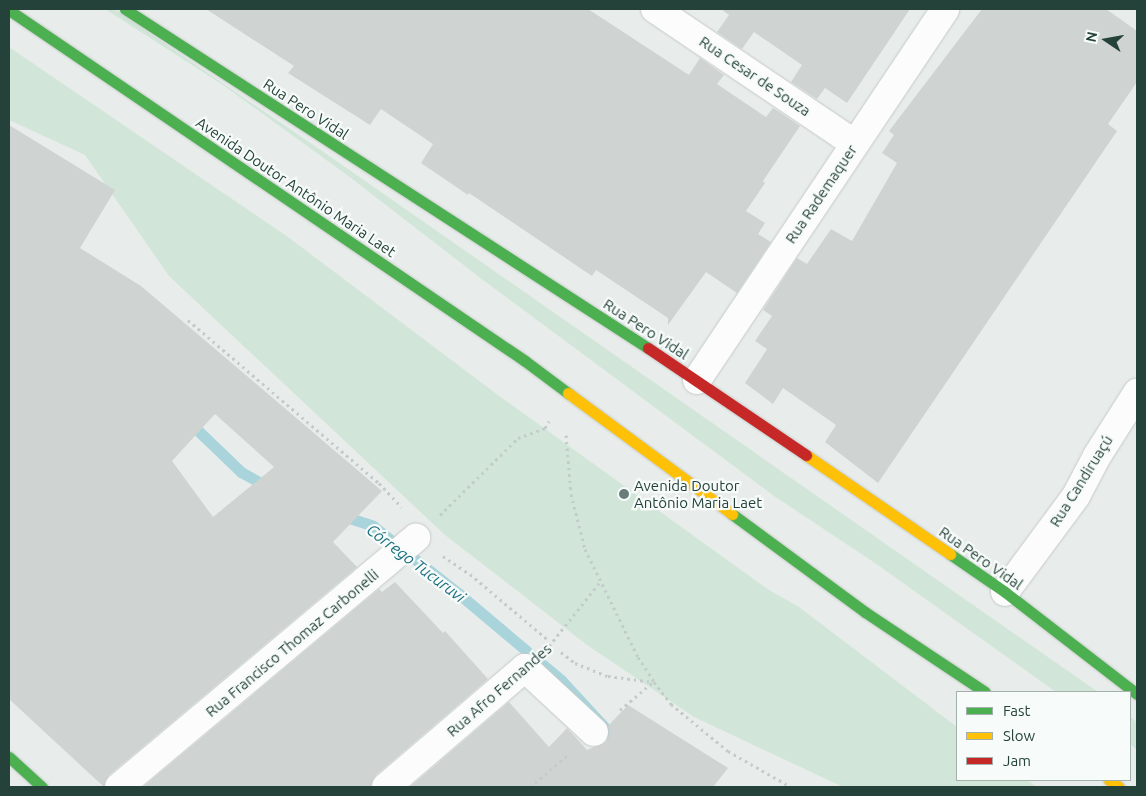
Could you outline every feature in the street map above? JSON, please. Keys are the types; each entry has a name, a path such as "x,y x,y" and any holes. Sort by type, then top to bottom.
{"street":[{"name":"Rua Pero Vidal","path":"125,9 697,380 1006,592 1137,694"},
{"name":"Rua Cesar de Souza","path":"655,9 855,144"},
{"name":"Rua Rademaquer","path":"697,380 945,9"},
{"name":"Avenida Doutor Antônio Maria Laet","path":"9,10 525,361 865,612 984,691"},
{"name":"Rua Candiruaçú","path":"1006,592 1076,496 1097,456 1137,393"},
{"name":"Rua Francisco Thomaz Carbonelli","path":"119,787 416,538"},
{"path":"525,668 594,732"},
{"name":"Rua Afro Fernandes","path":"386,787 525,668"},
{"path":"9,757 30,784"}],"path":[{"path":"188,320 380,483 403,510 416,538 470,574 552,644"},
{"path":"416,538 518,438 545,428 565,392"},
{"path":"565,392 566,459 571,494 585,549 638,657 671,704 728,751 791,787"},
{"name":"Rua Afro Fernandes","path":"525,668 552,644 600,582"},
{"path":"560,650 575,663 608,676 654,682"},
{"path":"530,787 654,682"}],"green space":[{"path":"105,9 114,9 325,153 1097,691 1055,691 875,563 774,496 483,280 347,175 223,85"},
{"path":"9,47 288,237 498,395 769,590 799,607 956,726 956,781 1028,781 1037,787 843,787 694,717 587,645 445,535 169,276 85,155 9,120"},
{"path":"1131,718 1137,722 1137,750 1131,745"}],"building":[{"path":"206,9 588,9 689,75 700,58 724,75 717,84 766,117 773,108 800,126 763,181 765,183 746,211 765,223 758,234 771,242 737,293 706,272 668,325 668,318 596,270 592,276 421,163 433,144 381,109 370,125 288,73 294,66"},
{"path":"721,9 910,9 847,103 825,88 817,99 791,82 802,65 754,32 742,49 717,32 729,15"},
{"path":"982,9 1106,9 1137,31 1137,82 1108,124 1117,131 878,483 825,442 836,425 783,388 773,404 745,383 767,349 755,341 772,316 763,310 797,258 807,264 831,229 852,241 897,163 882,153 894,135 889,131"},
{"path":"9,125 115,190 80,248 141,286 382,491 333,542 357,567 109,775 104,787 9,699","holes":["215,414 274,467 213,517 172,461"]},
{"path":"395,582 443,633 445,631 488,679 376,775 371,787 143,787 379,589 382,592"},
{"path":"509,702 549,747 567,728 587,750 606,742 609,735 608,726 628,705 728,768 713,787 410,787"}],"waterway":[{"name":"Córrego Tucuruvi","path":"188,421 241,472 270,488"},
{"name":"Córrego Tucuruvi","path":"340,515 373,526 459,594 561,680 618,742"}],"traffic: fast":[{"path":"125,9 648,348"},
{"path":"9,10 525,361 568,393"},
{"path":"732,514 865,612 984,691"},
{"path":"950,554 1005,592 1137,694"},
{"path":"9,757 42,787"}],"traffic: slow":[{"path":"568,393 732,514"},
{"path":"806,455 950,554"},
{"path":"1110,781 1119,787"}],"traffic: jam":[{"path":"648,348 806,455"}],"place":[{"name":"Avenida Doutor Antônio Maria Laet","path":"624,494"}]}
